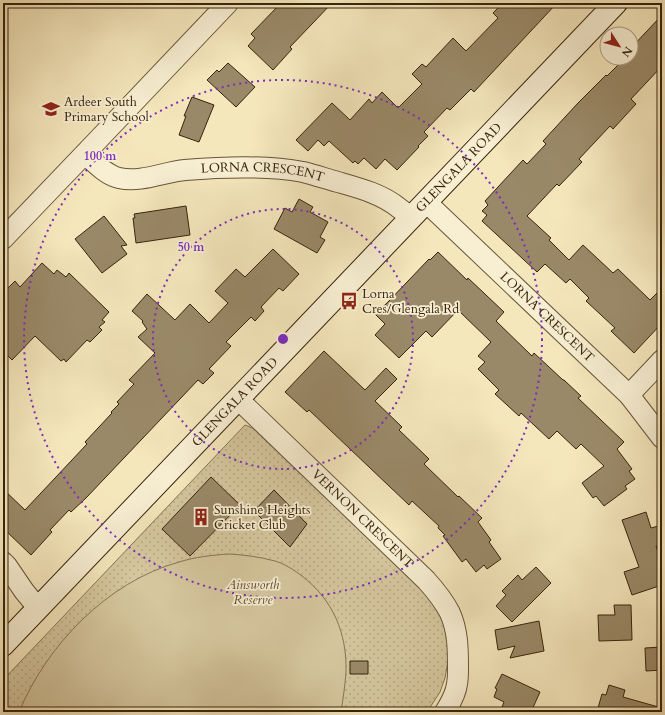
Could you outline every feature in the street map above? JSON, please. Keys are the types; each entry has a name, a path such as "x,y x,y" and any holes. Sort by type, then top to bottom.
{"street":[{"name":"GLENGALA ROAD","path":"3,645 616,3"},
{"path":"3,239 90,149 223,5"},
{"name":"LORNA CRESCENT","path":"90,149 110,162 129,179 177,171 210,168 240,167 304,172 361,189 385,198 399,207 411,218"},
{"name":"LORNA CRESCENT","path":"426,202 629,395 662,438"},
{"path":"629,395 662,360"},
{"name":"VERNON CRESCENT","path":"238,399 434,588 449,611 454,623 457,637 458,656 437,712"},
{"path":"5,564 45,601"}],"green space":[{"name":"Ainsworth Reserve","path":"245,425 256,430 416,582 439,611 445,626 448,642 448,661 445,678 440,692 427,712 3,712 3,680"},
{"path":"230,554 258,557 275,561 293,569 313,585 330,607 341,631 346,658 345,687 341,712 19,712 31,687 63,640 82,619 104,601 128,584 153,571 191,559"}],"building":[{"path":"281,3 332,3 290,47 292,49 273,70 248,46 255,38 251,34"},
{"path":"503,3 557,3 474,92 471,89 450,110 447,108 424,132 428,136 397,170 385,159 376,169 364,158 358,164 355,161 353,163 329,141 324,146 318,140 308,151 296,140 332,103 350,120 369,99 372,103 382,92 398,108 422,84 412,74 422,64 426,67 453,38 466,51 498,18 493,13"},
{"path":"662,15 662,66 631,99 636,104 613,129 610,126 579,159 582,162 559,186 557,184 527,216 551,238 549,240 569,260 583,245 613,273 618,269 650,300 662,288 662,323 634,353 611,331 615,328 586,301 589,298 570,279 566,283 545,264 537,272 482,221 487,215 482,211 488,205 485,201 523,160 527,164 546,144 543,141 606,75 607,76 617,66 639,66 639,39"},
{"path":"228,63 255,87 236,107 207,80 217,70 219,72"},
{"path":"192,97 214,105 199,142 179,135 186,116 184,116"},
{"path":"299,199 313,207 310,212 328,222 320,237 325,240 317,253 274,229 285,208 292,212"},
{"path":"186,206 190,235 136,243 133,218 135,218 134,214"},
{"path":"104,216 127,245 121,246 127,254 102,273 75,239"},
{"path":"273,249 299,274 283,291 279,288 261,307 264,311 255,321 251,317 226,342 231,346 209,369 214,373 203,384 198,380 86,498 71,512 69,510 50,530 52,532 31,555 3,528 3,489 25,510 87,444 85,442 112,413 111,412 119,404 117,402 134,384 129,380 155,353 138,337 147,329 142,322 143,321 132,311 147,294 175,320 190,304 209,323 228,303 215,291 236,269 245,277"},
{"path":"438,252 467,280 468,278 504,312 496,321 532,356 534,353 581,396 578,398 624,442 617,449 632,469 629,471 635,479 625,486 627,489 604,506 596,496 593,498 582,483 604,466 581,444 576,449 557,431 549,439 521,413 519,416 495,394 499,390 478,369 485,362 478,356 491,342 458,310 432,337 426,331 399,358 375,335 385,324 375,314 429,259 430,260"},
{"path":"42,263 54,274 57,270 66,277 69,273 109,312 102,320 105,322 99,327 102,330 90,342 87,340 66,362 64,359 61,361 35,336 12,360 3,351 3,293 15,281 20,287"},
{"path":"324,351 365,390 386,368 397,379 375,401 402,427 399,430 429,459 424,464 482,518 478,522 491,540 489,542 501,559 487,569 484,565 476,572 466,559 462,562 443,536 445,535 438,528 439,526 412,501 409,505 309,410 307,412 285,392"},
{"name":"Sunshine Heights Cricket Club","path":"211,477 240,505 190,556 162,529"},
{"path":"274,490 307,524 290,547 254,511"},
{"path":"646,512 651,528 662,525 662,544 656,546 662,564 662,585 632,595 624,572 639,567 622,520"},
{"path":"536,567 551,583 512,622 496,606 506,595 502,591 518,575 522,580"},
{"path":"614,605 631,605 632,640 599,641 598,615 615,615"},
{"path":"539,621 544,651 510,658 515,646 498,650 495,630"},
{"path":"662,647 662,670 646,671 645,648"},
{"path":"350,661 368,661 368,674 350,674"},
{"path":"502,674 540,692 531,712 512,712 502,707 504,702 494,697 497,689 495,688"},
{"path":"609,685 625,690 623,697 662,708 662,712 601,712 602,709 598,708 602,694 606,695"}],"place":[{"name":"Ardeer South Primary School","path":"51,109"},
{"name":"Lorna Cres/Glengala Rd","path":"349,301"},
{"name":"Sunshine Heights Cricket Club","path":"201,517"}]}
